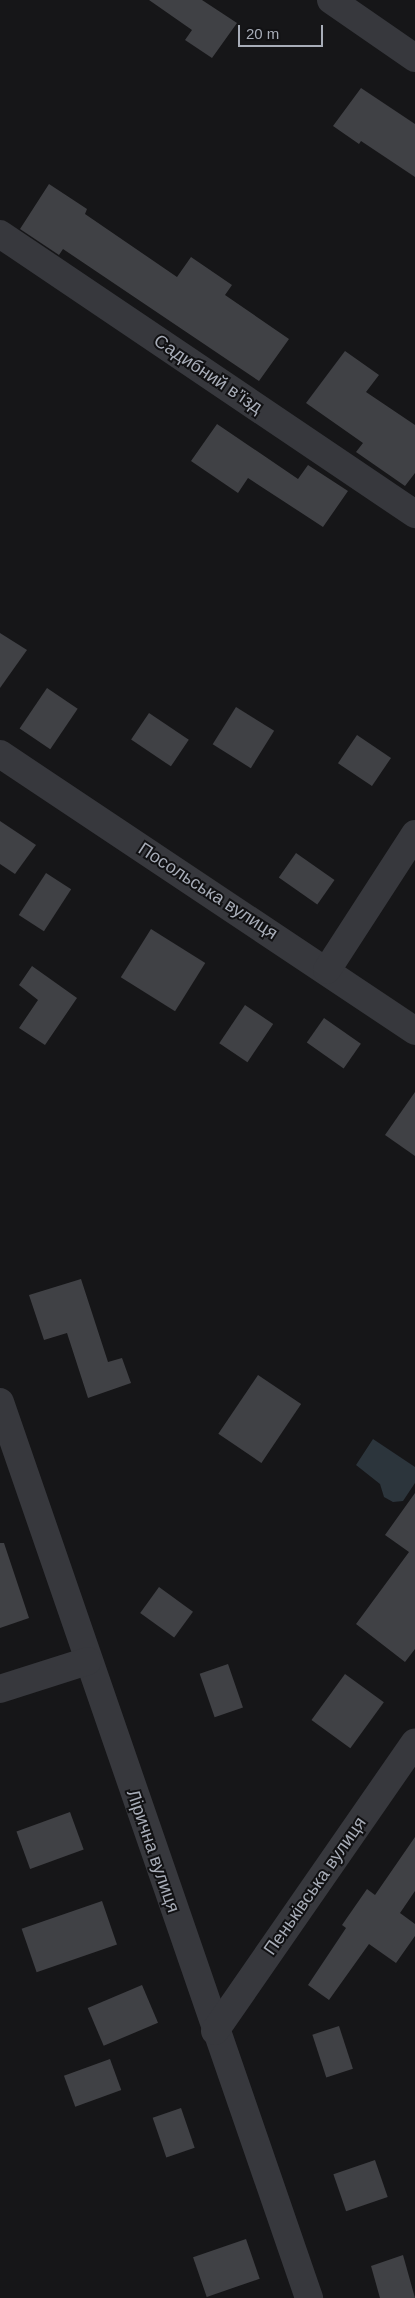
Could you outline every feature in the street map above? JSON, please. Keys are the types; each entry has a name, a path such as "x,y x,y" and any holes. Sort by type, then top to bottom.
{"street":[{"path":"331,0 415,58"},
{"name":"Садибний в’їзд","path":"0,234 415,514"},
{"name":"Посольська вулиця","path":"0,754 327,970 415,1031"},
{"path":"327,970 415,834"},
{"name":"Лірична вулиця","path":"0,1402 214,2031 309,2298"},
{"path":"0,1688 88,1660"},
{"name":"Пеньківська вулиця","path":"214,2031 415,1742"}],"shaded area":[{"path":"373,1439 415,1467 415,1483 403,1501 393,1502 384,1497 380,1484 356,1465"}],"building":[{"path":"149,0 202,0 237,23 212,58 185,40 192,30"},
{"path":"361,88 415,124 415,177 361,141 359,144 333,126"},
{"path":"49,184 87,209 85,214 177,277 191,257 232,285 225,295 289,339 259,381 63,249 59,255 20,229"},
{"path":"345,351 379,375 366,392 415,425 415,473 405,486 356,452 363,443 306,403"},
{"path":"217,424 298,479 308,465 348,491 323,527 248,478 238,493 191,461"},
{"path":"0,633 27,650 0,688"},
{"path":"47,688 78,709 50,749 20,729"},
{"path":"236,707 274,731 251,768 213,744"},
{"path":"149,713 189,740 171,766 131,740"},
{"path":"357,735 391,758 372,786 338,763"},
{"path":"0,821 36,845 15,874 0,864"},
{"path":"296,853 335,880 317,905 279,878"},
{"path":"46,873 71,889 44,931 19,915"},
{"path":"151,929 205,963 175,1011 121,977"},
{"path":"32,966 77,998 45,1045 19,1028 38,1000 19,985"},
{"path":"245,1005 273,1024 247,1062 219,1043"},
{"path":"324,1018 361,1044 344,1068 307,1043"},
{"path":"415,1092 415,1156 385,1135"},
{"path":"81,1279 108,1362 122,1358 131,1383 88,1398 67,1333 44,1340 29,1295"},
{"path":"258,1375 301,1404 261,1463 218,1434"},
{"path":"415,1493 415,1649 405,1662 356,1624 409,1552 385,1535"},
{"path":"0,1543 4,1543 29,1618 0,1628"},
{"path":"159,1587 193,1612 174,1638 140,1613"},
{"path":"228,1664 243,1707 215,1717 200,1674"},
{"path":"345,1674 384,1702 350,1748 311,1720"},
{"path":"70,1812 84,1850 30,1869 16,1831"},
{"path":"415,1837 415,1891 400,1913 415,1924 415,1936 396,1963 369,1944 329,2000 308,1985 346,1928 342,1925 367,1889 375,1895"},
{"path":"102,1901 117,1944 37,1972 22,1929"},
{"path":"142,1985 158,2023 104,2046 88,2008"},
{"path":"339,2026 353,2069 326,2077 312,2035"},
{"path":"110,2059 121,2090 75,2107 64,2076"},
{"path":"181,2108 195,2148 166,2157 153,2118"},
{"path":"375,2160 388,2197 346,2211 333,2174"},
{"path":"246,2239 260,2279 207,2297 193,2257"},
{"path":"403,2255 415,2298 380,2298 371,2266"}]}
